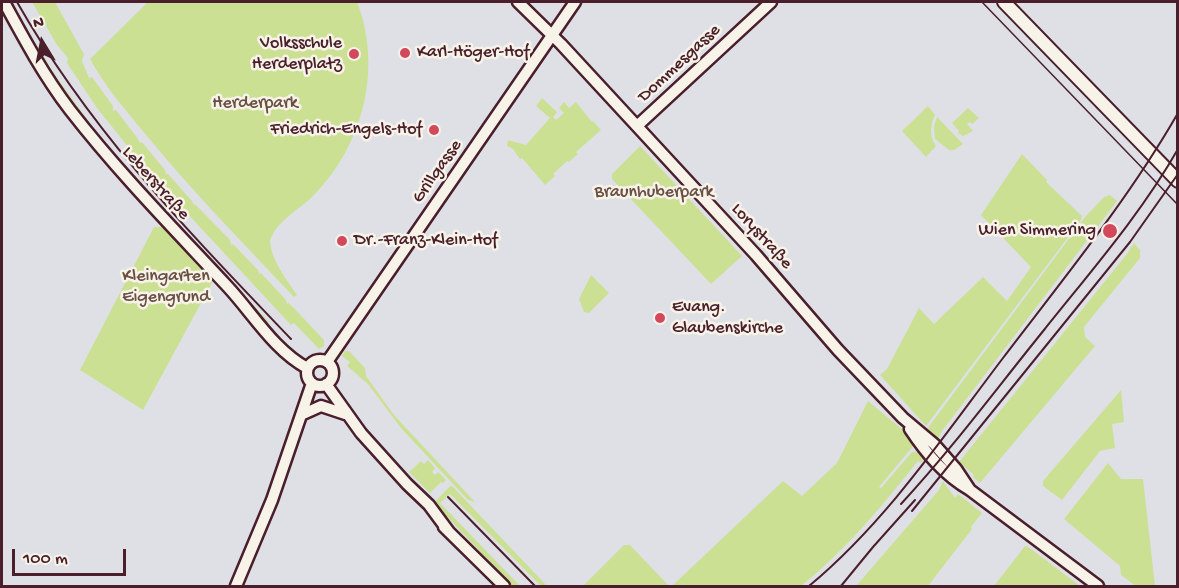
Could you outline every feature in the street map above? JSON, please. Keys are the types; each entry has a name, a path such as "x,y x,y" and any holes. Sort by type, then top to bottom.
{"main road":[{"name":"Leberstraße","path":"4,2 41,68 116,167 245,305 286,355 307,368"},
{"name":"Lorystraße","path":"519,2 756,255 838,350 903,418 934,444 956,469 970,490 1098,586"},
{"name":"Grillgasse","path":"327,362 575,2"},
{"name":"Dommesgasse","path":"637,126 771,2"},
{"path":"1004,2 1178,181"},
{"path":"316,360 327,362 333,372 330,381 318,386 312,383 307,376 307,368 316,360"},
{"path":"236,586 272,500 312,383"},
{"path":"326,384 346,415 426,508 504,586"},
{"path":"301,415 321,406 346,415"}],"green space":[{"path":"10,2 55,75 101,139 165,212 269,322 266,324 251,305 165,214 83,119 35,50"},
{"path":"32,2 55,2 84,54 82,61 89,78 92,77 113,106 113,111 116,110 140,143 142,142 166,174 194,205 324,340 324,346 319,349 294,323 291,325 145,168 97,108 67,63 68,58 57,45"},
{"name":"Herderpark","path":"148,2 357,2 365,27 368,79 364,105 356,130 345,154 330,176 313,196 277,228 270,241 276,262 297,295 294,297 160,152 114,96 90,59"},
{"path":"542,98 557,112 553,117 556,120 564,113 559,108 564,102 569,108 576,102 601,130 576,152 578,154 553,174 555,176 545,185 522,158 520,159 513,149 507,146 508,140 526,145 550,118 536,106"},
{"path":"928,106 935,115 931,131 936,146 926,157 902,131"},
{"path":"968,108 979,118 972,124 970,122 967,124 973,131 963,136 958,133 959,131 952,123"},
{"path":"937,117 963,144 954,150 949,150 935,139 934,126"},
{"name":"Braunhuberpark","path":"640,146 742,256 711,284 612,179 612,174"},
{"path":"1022,154 1047,180 1046,182 1082,216 1081,220 926,426 880,375 887,369 919,308 934,324 983,277 1007,301 1031,267 981,215"},
{"path":"1110,195 1117,201 938,439 928,429 930,425 1085,217 1104,197"},
{"name":"Kleingarten Eigengrund","path":"154,227 163,227 213,281 143,410 80,370"},
{"path":"1134,243 1140,250 1140,258 1084,327 1085,337 1095,346 980,483 959,462"},
{"path":"591,275 609,293 589,313 584,312 579,299"},
{"path":"345,351 349,351 365,368 366,376 394,415 475,502 468,500 401,428 368,384 347,366 350,362 342,356"},
{"path":"1121,390 1124,422 1112,424 1115,448 1100,451 1062,500 1043,486 1043,481"},
{"path":"868,401 903,430 914,445 879,487 881,488 912,452 918,452 923,459 921,463 918,461 877,511 833,558 801,586 672,586 783,481 802,496 837,463"},
{"path":"428,460 435,468 432,472 435,475 438,472 446,480 430,493 409,472 421,461 424,464"},
{"path":"1108,463 1121,479 1143,479 1155,586 1136,586 1121,575 1120,566 1064,519"},
{"path":"943,481 955,498 958,494 982,513 928,586 856,586 939,490"},
{"path":"450,486 547,586 541,586 450,494 440,503 520,586 513,586 434,503"},
{"path":"624,545 630,545 669,586 583,586"},
{"path":"1027,546 1080,586 994,586"}],"tram line":[{"path":"982,2 1178,205"}],"railway":[{"path":"17,2 77,94 143,179 291,339"},
{"path":"809,586 837,561 888,507 936,448 1117,208 1178,113"},
{"path":"901,504 956,440 1115,242 1164,173 1178,149"},
{"path":"912,511 1130,242 1178,174"},
{"path":"448,497 535,586"},
{"path":"841,586 915,500"}],"place":[{"name":"Karl-Höger-Hof","path":"405,53"},
{"name":"Volksschule Herderplatz","path":"354,54"},
{"name":"Friedrich-Engels-Hof","path":"434,130"},
{"name":"Wien Simmering","path":"1110,231"},
{"name":"Dr.-Franz-Klein-Hof","path":"342,241"},
{"name":"Evang. Glaubenskirche","path":"660,318"}]}
